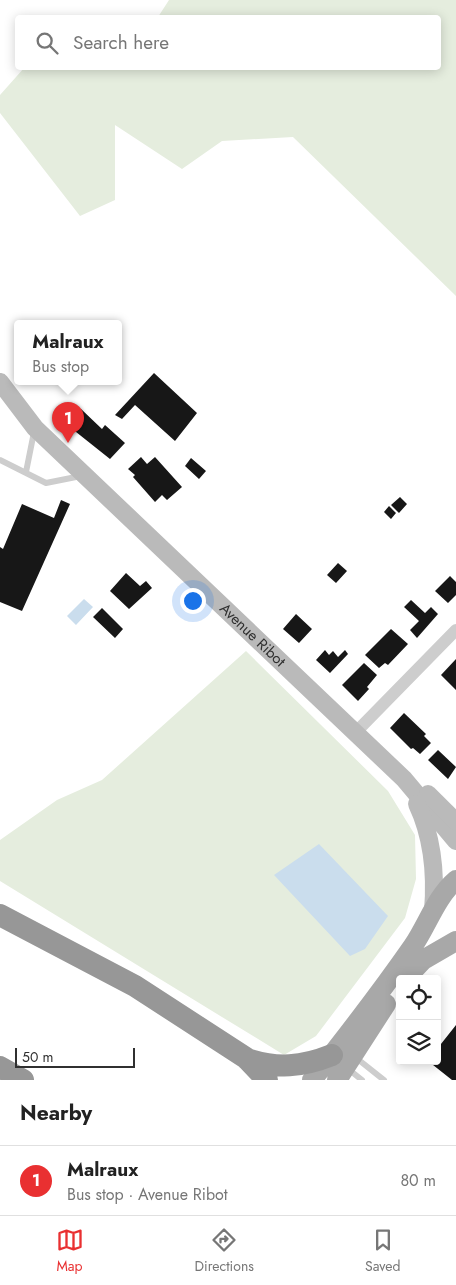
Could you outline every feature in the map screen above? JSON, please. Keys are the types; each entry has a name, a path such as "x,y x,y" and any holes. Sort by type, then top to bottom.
{"highway":[{"path":"0,914 134,986 246,1058 262,1064 290,1067 317,1061 342,1061"},
{"path":"246,1058 267,1080"},
{"path":"0,1067 23,1080"}],"main road":[{"path":"342,1061 412,948 439,898 456,880"},
{"path":"409,975 422,960 456,941"},
{"path":"312,1080 342,1061 396,991"}],"street":[{"name":"Avenue Ribot","path":"0,382 34,428"},
{"name":"Avenue Ribot","path":"0,400 14,414 34,428 356,732 404,779 456,840"},
{"path":"356,732 456,630"},
{"name":"Avenue Ribot","path":"404,779 427,792 456,822"},
{"name":"Avenue Ribot","path":"404,779 424,819 436,878 433,911"}],"lane":[{"path":"26,472 34,428"},
{"path":"0,460 46,483 84,476"},
{"path":"342,1061 362,1080"},
{"path":"342,1061 384,1080"}],"green space":[{"path":"169,0 456,0 456,296 293,137 222,141 182,169 115,125 115,200 80,216 0,113 0,95 22,70 441,70 441,15 159,15"},
{"path":"246,651 388,791 415,835 416,879 405,918 316,1036 284,1055 0,881 0,840 57,800 102,780"}],"water":[{"path":"84,599 93,607 76,625 67,616"},
{"path":"319,844 388,916 365,949 350,956 274,875"}],"building":[{"path":"154,373 197,413 175,441 135,405 122,419 115,415"},
{"path":"81,409 102,429 105,425 125,443 110,459 66,424"},
{"path":"141,457 147,464 155,457 182,487 167,500 162,495 155,502 133,477 135,475 128,469"},
{"path":"191,458 206,471 199,479 185,466"},
{"path":"400,497 407,504 399,513 391,505"},
{"path":"61,500 70,504 22,611 0,602 0,547 3,549 22,504 54,518"},
{"path":"389,506 396,513 391,519 384,512"},
{"path":"338,563 347,571 336,583 327,575"},
{"path":"126,573 140,586 146,581 152,588 129,609 110,591"},
{"path":"450,576 456,582 456,595 448,603 435,591"},
{"path":"411,600 425,613 431,607 438,614 417,638 410,630 419,621 404,607"},
{"path":"102,608 123,629 115,638 93,617"},
{"path":"296,614 312,629 299,643 283,629"},
{"path":"391,629 408,644 388,665 385,663 379,668 365,655"},
{"path":"325,650 329,655 333,651 338,657 345,650 348,654 330,673 316,660"},
{"path":"456,659 456,690 441,675"},
{"path":"364,663 377,675 367,687 369,689 358,701 342,685"},
{"path":"404,713 426,734 424,736 431,743 420,754 413,748 411,749 390,728"},
{"path":"438,750 456,767 448,779 428,760"},
{"path":"456,1025 456,1080 452,1080 433,1065 441,1065 441,1044"}],"place":[{"name":"Malraux","path":"68,443"}]}
